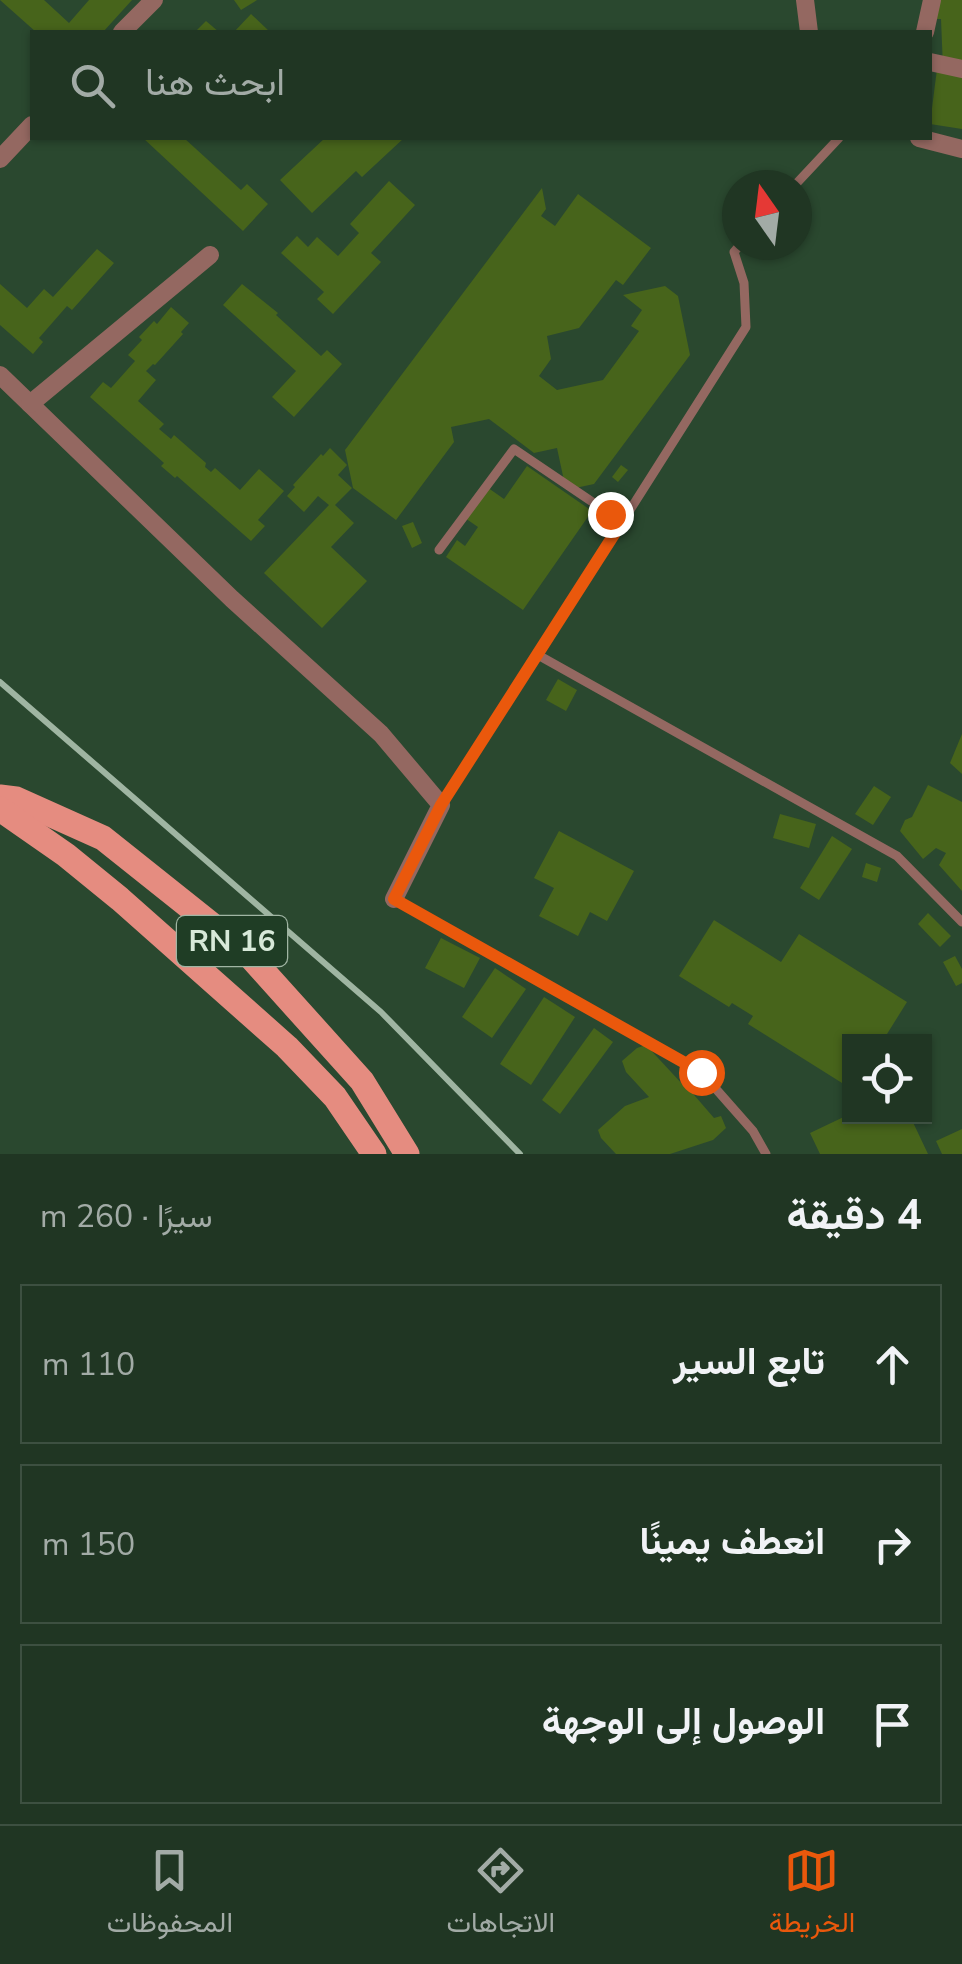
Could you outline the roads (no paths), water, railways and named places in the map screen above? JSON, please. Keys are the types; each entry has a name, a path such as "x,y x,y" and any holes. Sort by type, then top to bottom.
{"main road":[{"name":"RN 16","path":"0,797 16,798 103,838 246,952 362,1081 407,1154"},
{"name":"RN 16","path":"0,809 106,888 287,1047 334,1097 374,1154"}],"street":[{"path":"124,30 154,0"},
{"path":"805,0 809,30"},
{"path":"925,30 932,0"},
{"path":"932,62 962,69"},
{"path":"0,159 30,127"},
{"path":"927,140 962,149"},
{"path":"30,404 210,255"},
{"path":"0,375 232,599 381,734 441,805 394,899"}],"lane":[{"path":"809,170 836,140"},
{"path":"441,805 746,327 744,283 737,260"},
{"path":"439,550 514,449 622,522"},
{"path":"538,655 897,856 962,922"},
{"path":"394,899 701,1072 753,1131 766,1154"}],"railway":[{"path":"0,682 381,1012 520,1154"}]}
